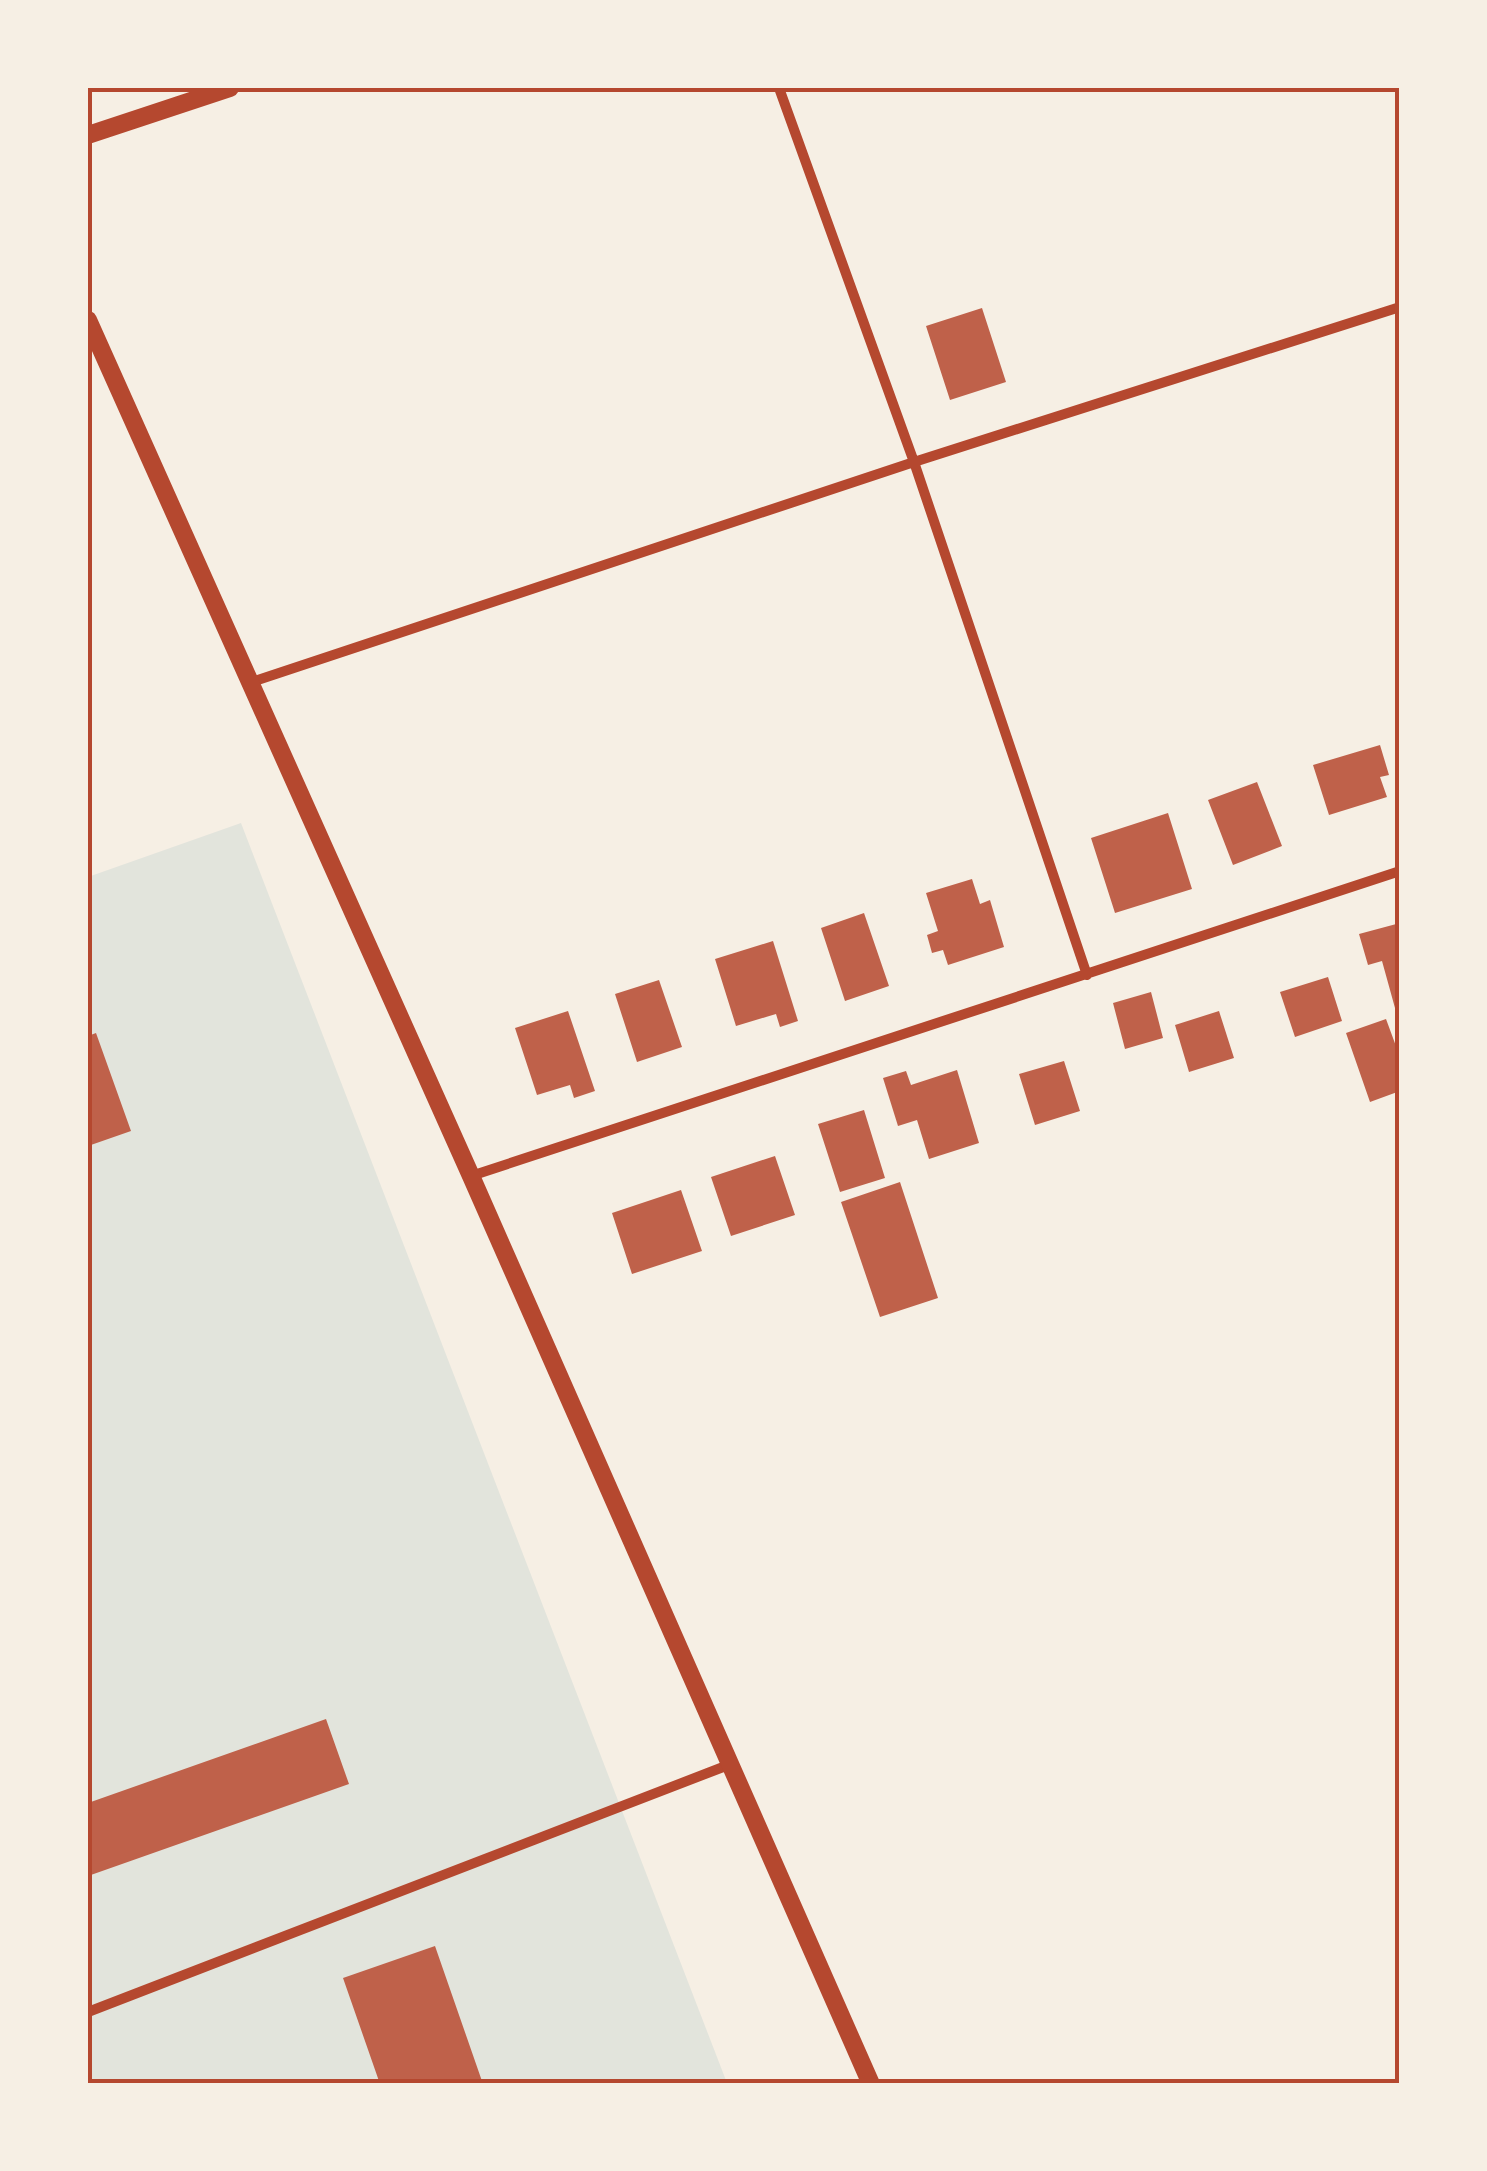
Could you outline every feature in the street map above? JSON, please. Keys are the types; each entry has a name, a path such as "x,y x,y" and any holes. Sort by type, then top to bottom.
{"street":[{"path":"88,135 230,88"},
{"path":"779,88 914,462 1087,975"},
{"path":"249,682 914,462 1400,307"},
{"path":"88,320 871,2084"},
{"path":"470,1176 1400,870"},
{"path":"88,2012 731,1764"}],"shaded area":[{"path":"241,823 727,2083 88,2083 88,877"}],"building":[{"path":"982,308 1006,382 950,400 926,326"},
{"path":"1380,745 1389,775 1380,777 1387,797 1329,815 1313,765"},
{"path":"1257,782 1282,846 1233,865 1208,800"},
{"path":"1168,813 1192,889 1115,913 1091,838"},
{"path":"972,879 980,904 990,900 1004,947 948,965 943,950 932,953 927,935 938,931 926,893"},
{"path":"864,913 889,986 845,1001 821,928"},
{"path":"1400,923 1400,1006 1395,1008 1382,961 1368,965 1359,934"},
{"path":"773,941 798,1021 780,1027 776,1014 736,1026 715,959"},
{"path":"1328,977 1342,1021 1295,1037 1280,992"},
{"path":"659,980 682,1047 637,1062 615,994"},
{"path":"1151,992 1163,1038 1125,1049 1113,1003"},
{"path":"568,1011 595,1091 574,1098 570,1085 537,1095 515,1028"},
{"path":"1219,1011 1234,1058 1189,1072 1175,1025"},
{"path":"1386,1019 1400,1057 1400,1091 1370,1102 1346,1033"},
{"path":"96,1033 131,1131 88,1146 88,1036"},
{"path":"1064,1061 1080,1111 1035,1125 1019,1074"},
{"path":"957,1070 979,1143 929,1159 917,1120 898,1126 883,1078 906,1071 911,1085"},
{"path":"864,1110 885,1178 840,1192 818,1124"},
{"path":"775,1156 795,1215 731,1236 711,1177"},
{"path":"900,1182 938,1298 880,1317 841,1202"},
{"path":"681,1190 702,1251 632,1274 612,1213"},
{"path":"326,1719 349,1784 88,1876 88,1803"},
{"path":"435,1946 483,2084 380,2084 343,1978"}]}
